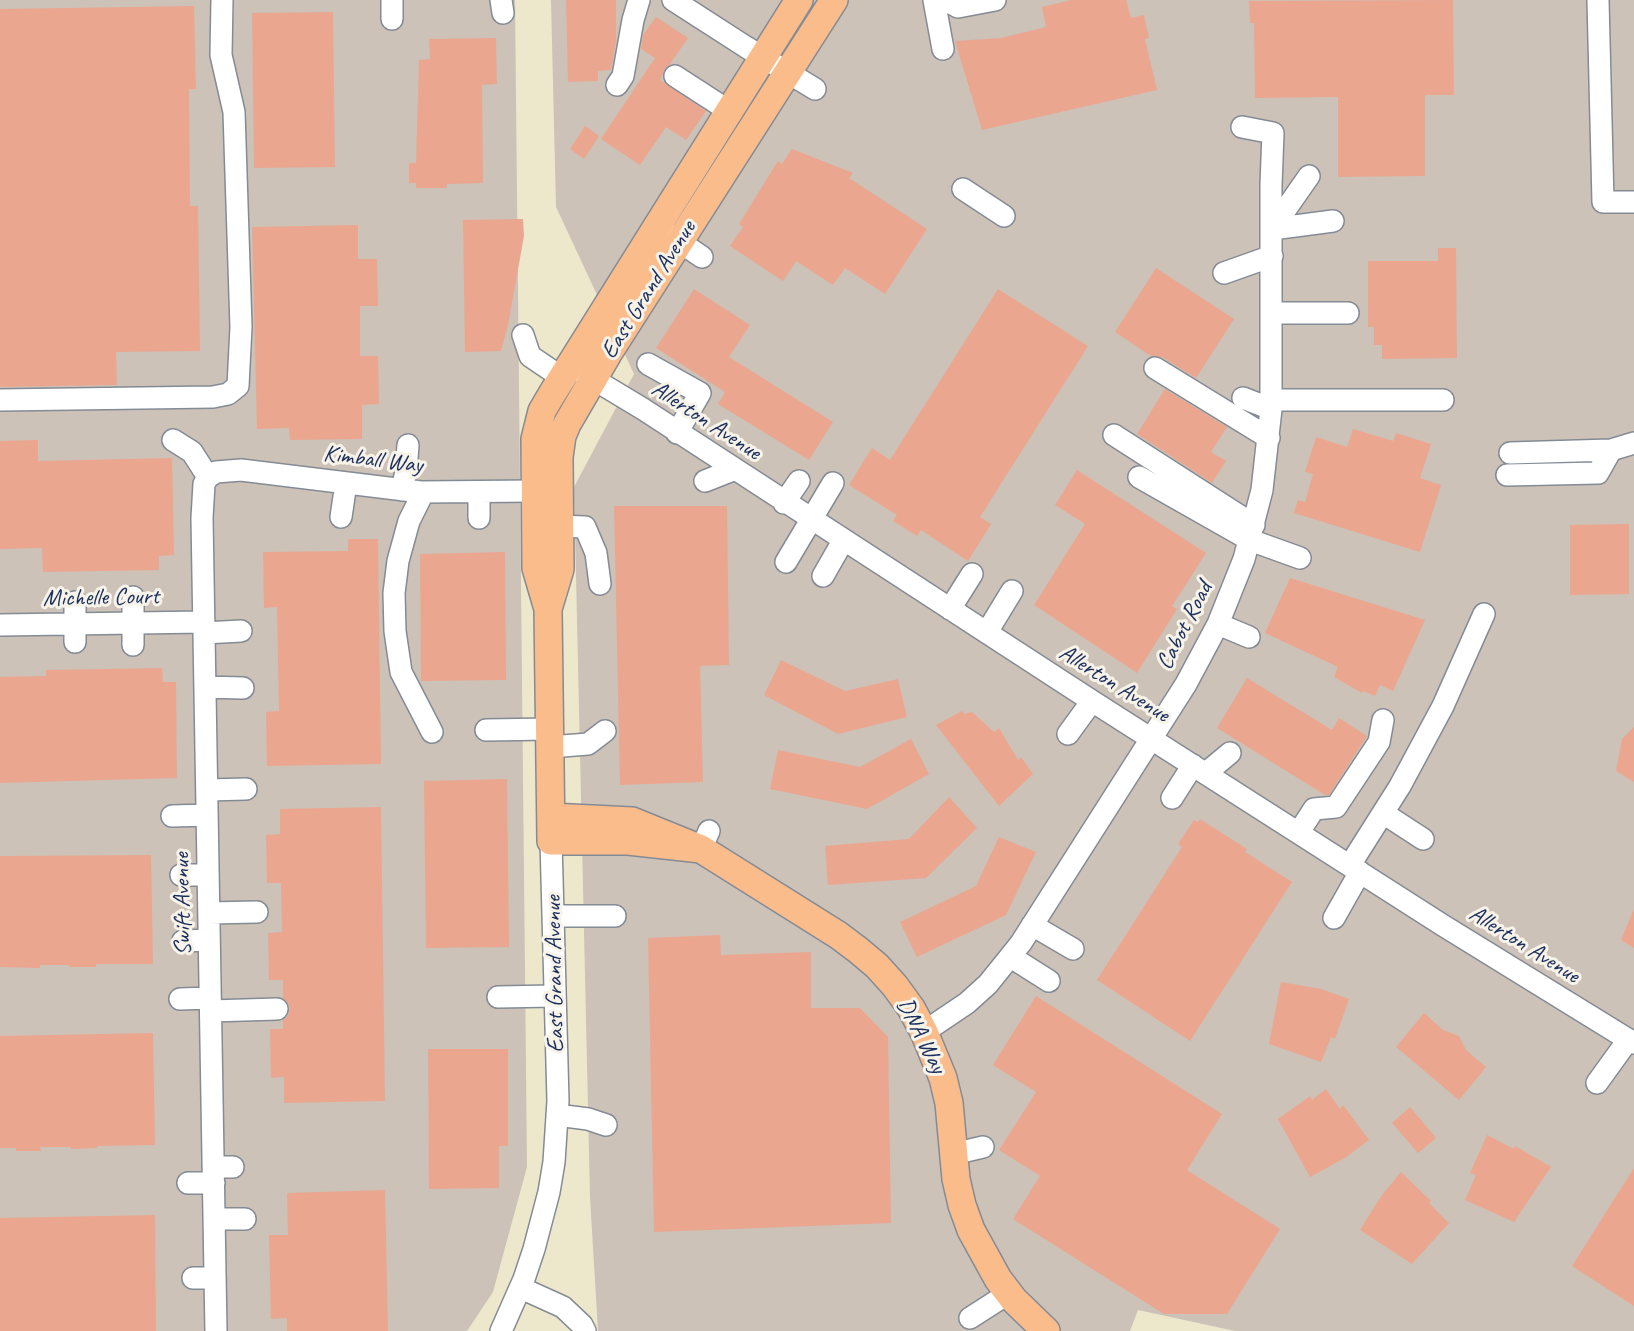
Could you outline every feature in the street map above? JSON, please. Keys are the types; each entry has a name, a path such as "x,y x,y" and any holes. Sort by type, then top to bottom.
{"main road":[{"name":"East Grand Avenue","path":"551,829 548,609 536,568 535,439 542,411 799,0"},
{"name":"East Grand Avenue","path":"548,609 560,569 560,447 567,424 834,0"},
{"name":"DNA Way","path":"551,829 628,841 705,840 858,950 895,986 924,1032 943,1078 949,1103 953,1154 960,1196 971,1230 984,1256 1009,1293 1046,1331"}],"street":[{"path":"0,400 213,398 228,394 238,386 241,327 235,122 222,55 222,0"},
{"path":"617,85 623,76 639,0"},
{"path":"673,0 762,58 815,89"},
{"path":"934,0 943,49"},
{"path":"945,0 958,8 995,0"},
{"path":"1598,0 1603,202 1634,202"},
{"path":"675,76 729,111"},
{"name":"Cabot Road","path":"924,1032 967,1003 988,984 1011,957 1186,684 1232,593 1252,533 1262,490 1272,404 1271,185 1273,133 1242,127"},
{"path":"1272,229 1309,176"},
{"path":"963,189 1004,216"},
{"path":"1272,229 1333,221"},
{"path":"656,226 702,257"},
{"path":"1224,273 1272,256"},
{"path":"1272,313 1348,313"},
{"name":"Allerton Avenue","path":"523,335 530,356 593,380 689,432 733,470 1092,701 1631,1042"},
{"path":"648,364 700,393 689,432"},
{"path":"1155,368 1269,438"},
{"path":"1243,398 1272,404 1443,400"},
{"path":"1114,435 1252,533"},
{"path":"173,440 192,452 208,477"},
{"path":"1510,453 1611,450 1634,443"},
{"path":"402,490 408,445"},
{"path":"1507,474 1598,473 1611,450"},
{"name":"Kimball Way","path":"208,477 216,472 241,470 423,493 535,491"},
{"path":"705,481 733,470"},
{"name":"Swift Avenue","path":"208,477 204,484 202,503 210,1005 222,1121 220,1172 214,1219 216,1331"},
{"path":"1139,477 1300,558"},
{"path":"784,503 799,481"},
{"path":"341,517 346,483"},
{"path":"786,562 833,483"},
{"path":"479,492 479,518"},
{"path":"423,493 409,522 398,561 394,592 395,631 401,672 432,732"},
{"path":"559,526 585,527 596,553 600,584"},
{"path":"823,576 843,541"},
{"path":"950,609 972,574"},
{"path":"987,632 1012,591"},
{"path":"133,597 133,645"},
{"path":"75,602 75,633"},
{"path":"1334,918 1355,868 1383,813 1443,706 1484,614"},
{"name":"Michelle Court","path":"0,625 75,633 134,623 204,627 241,632"},
{"path":"1218,624 1249,637"},
{"path":"205,687 243,688"},
{"path":"1068,734 1092,701"},
{"path":"1299,832 1314,809 1336,807 1379,742 1383,720"},
{"path":"486,730 588,744 605,731"},
{"path":"1172,798 1200,769 1230,753"},
{"path":"207,790 246,789"},
{"path":"1383,813 1423,839"},
{"path":"172,816 207,815"},
{"name":"East Grand Avenue","path":"503,1330 534,1249 549,1192 554,1162 557,1115 551,829"},
{"path":"181,875 208,875"},
{"path":"209,913 257,912"},
{"path":"554,916 615,915"},
{"path":"1032,925 1073,949"},
{"path":"183,941 209,940"},
{"path":"1011,957 1049,981"},
{"path":"498,997 555,996"},
{"path":"180,999 210,1005 277,1009"},
{"path":"1597,1083 1631,1042"},
{"path":"557,1115 588,1119 606,1125"},
{"path":"953,1154 983,1147"},
{"path":"188,1183 220,1172"},
{"path":"214,1219 245,1219"},
{"path":"193,1278 215,1278"},
{"path":"521,1288 563,1307 582,1325 585,1331"},
{"path":"970,1318 1009,1293"}],"shaded area":[{"path":"0,0 515,0 527,1167 493,1292 467,1331 0,1331"},
{"path":"551,0 1634,0 1634,1331 1235,1331 1138,1310 1130,1331 598,1331 590,1197 574,487 634,374 556,207"}],"building":[{"path":"566,0 616,0 616,41 611,70 598,71 598,81 568,82"},
{"path":"1071,0 1126,0 1131,18 1144,15 1149,38 1145,39 1157,90 982,130 955,41 1001,38 1046,27 1042,7"},
{"path":"1453,0 1454,95 1425,95 1425,176 1338,177 1338,97 1255,98 1254,23 1250,23 1249,1"},
{"path":"194,6 196,89 189,89 190,206 198,206 200,351 116,352 117,385 0,387 0,9"},
{"path":"333,12 335,167 254,168 252,13"},
{"path":"656,17 688,38 665,69 660,80 706,111 686,140 666,127 640,165 601,139 655,58 641,49 643,35"},
{"path":"496,38 497,84 482,85 483,183 447,184 447,188 416,188 416,183 409,183 409,163 416,163 419,60 430,59 429,39"},
{"path":"585,126 599,136 584,159 570,149"},
{"path":"792,149 853,173 849,178 927,229 885,294 845,268 833,285 796,261 783,281 730,246 743,227 739,224 778,161 782,164"},
{"path":"523,219 524,236 501,351 465,352 463,220"},
{"path":"358,225 358,259 377,259 378,306 360,306 360,356 378,356 379,404 362,405 362,439 290,440 289,428 257,429 252,227"},
{"path":"1438,248 1456,248 1457,358 1382,359 1382,345 1374,345 1374,327 1368,327 1368,261 1438,261"},
{"path":"1156,268 1234,319 1196,378 1162,357 1151,356 1115,332"},
{"path":"694,289 750,325 729,357 833,422 809,460 718,404 725,392 656,348"},
{"path":"998,289 1088,346 980,517 991,524 968,561 921,530 917,536 893,521 897,515 849,485 872,448 890,460"},
{"path":"1165,389 1227,427 1211,452 1226,461 1212,483 1137,434"},
{"path":"1353,429 1393,441 1396,433 1431,444 1420,478 1441,485 1420,552 1294,513 1298,500 1305,502 1313,474 1305,472 1316,437 1347,447"},
{"path":"38,440 38,461 172,458 174,555 159,556 159,570 43,572 42,548 0,549 0,441"},
{"path":"1077,470 1206,553 1172,606 1177,609 1137,673 1034,605 1085,524 1055,505"},
{"path":"614,506 727,506 729,665 700,666 703,782 620,785"},
{"path":"1629,524 1629,594 1570,595 1570,525"},
{"path":"348,539 378,539 381,764 267,766 266,712 279,711 277,607 264,608 263,552 348,551"},
{"path":"505,552 506,680 421,681 420,554"},
{"path":"1290,578 1425,620 1393,691 1380,685 1375,696 1363,691 1362,693 1334,677 1338,667 1265,633"},
{"path":"781,660 845,691 898,679 907,717 838,734 764,695"},
{"path":"162,668 163,682 176,682 177,778 0,783 0,677 46,676 46,670"},
{"path":"1247,678 1332,730 1339,718 1367,736 1329,795 1325,795 1217,728"},
{"path":"962,711 965,714 972,712 994,732 999,728 1018,760 1021,757 1033,774 999,806 936,725"},
{"path":"1634,727 1634,782 1616,771 1622,739"},
{"path":"911,739 929,774 867,809 770,789 778,750 860,767"},
{"path":"507,779 509,947 426,948 424,781"},
{"path":"949,797 977,828 926,878 828,885 825,846 909,839"},
{"path":"381,807 385,1101 284,1103 284,1077 271,1078 270,1029 283,1029 283,1020 288,1016 290,1009 283,998 283,980 269,980 268,933 282,932 281,883 267,883 266,835 280,834 280,809"},
{"path":"1200,819 1247,849 1245,852 1292,882 1190,1041 1097,980 1182,847 1178,844 1194,820 1198,822"},
{"path":"999,837 1036,852 1006,915 917,957 900,922 976,886"},
{"path":"151,855 153,964 96,964 96,967 40,965 40,968 0,967 0,856"},
{"path":"1634,909 1634,948 1621,940"},
{"path":"720,935 721,955 811,952 811,1008 860,1008 888,1037 891,1223 654,1232 648,938"},
{"path":"1281,982 1321,989 1349,999 1335,1039 1331,1037 1321,1062 1269,1044"},
{"path":"1036,996 1222,1114 1187,1170 1280,1229 1227,1314 1164,1314 1013,1219 1040,1176 999,1150 1036,1092 993,1065"},
{"path":"1424,1013 1443,1030 1459,1036 1466,1050 1486,1067 1459,1100 1396,1047"},
{"path":"153,1033 155,1145 71,1149 71,1147 40,1147 41,1151 16,1151 16,1148 0,1148 0,1036"},
{"path":"428,1049 508,1049 508,1146 499,1146 499,1188 429,1189"},
{"path":"1326,1089 1340,1109 1343,1105 1369,1140 1345,1158 1310,1177 1278,1119 1310,1096 1312,1100"},
{"path":"1410,1107 1436,1138 1418,1153 1392,1123"},
{"path":"1487,1135 1514,1149 1515,1146 1551,1167 1514,1222 1465,1200 1476,1175 1470,1173"},
{"path":"1634,1168 1634,1306 1572,1266"},
{"path":"1401,1172 1431,1201 1429,1203 1449,1223 1412,1264 1360,1230 1382,1195"},
{"path":"385,1190 388,1331 287,1331 287,1318 271,1319 269,1235 288,1235 287,1193"},
{"path":"155,1215 156,1331 0,1331 0,1218"}]}
